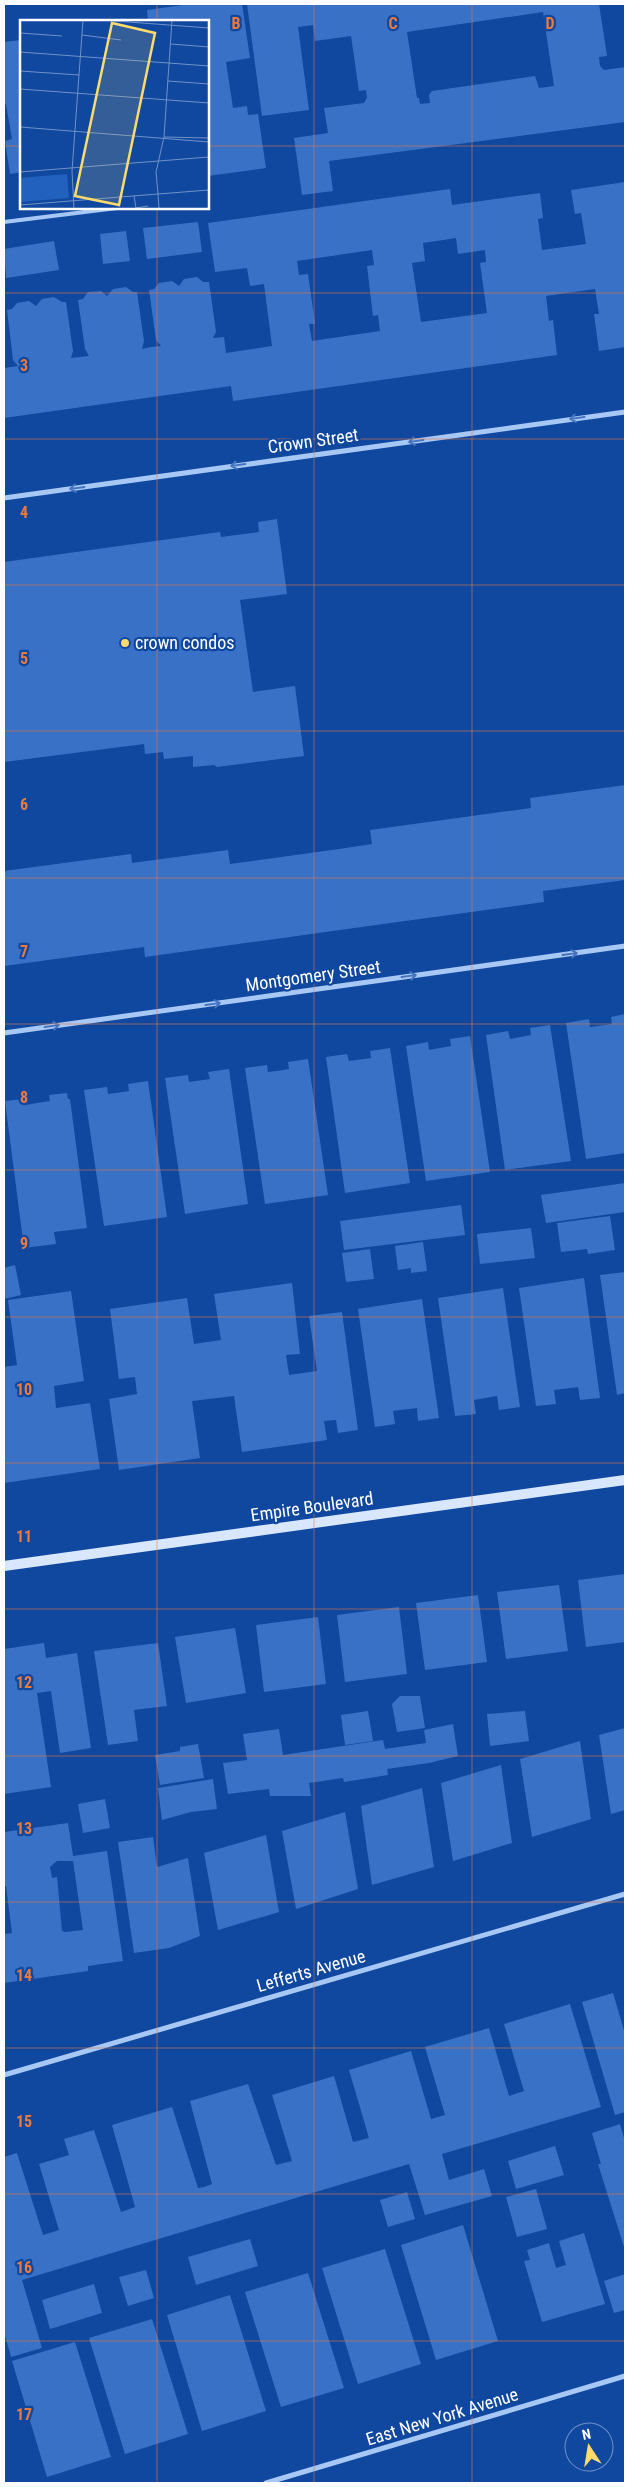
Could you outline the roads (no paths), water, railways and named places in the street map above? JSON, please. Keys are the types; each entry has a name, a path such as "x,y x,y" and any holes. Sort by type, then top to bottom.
{"main road":[{"name":"Empire Boulevard","path":"4,1566 625,1480"}],"street":[{"name":"Crown Street","path":"4,498 625,412"},
{"name":"Montgomery Street","path":"4,1033 625,946"},
{"name":"Lefferts Avenue","path":"4,2075 625,1894"},
{"name":"East New York Avenue","path":"266,2483 625,2376"}],"lane":[{"path":"4,222 109,209"}],"place":[{"name":"crown condos","path":"125,643"}]}
